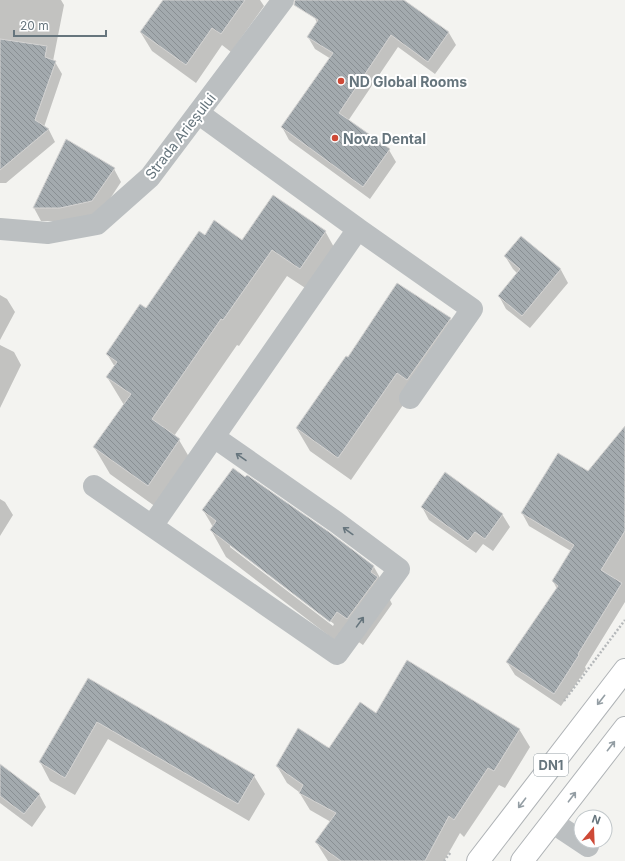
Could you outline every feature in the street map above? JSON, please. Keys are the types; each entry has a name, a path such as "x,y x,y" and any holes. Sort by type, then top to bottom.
{"main road":[{"name":"DN1","path":"478,861 625,670"},
{"name":"DN1","path":"522,861 625,728"}],"street":[{"name":"Strada Arieșului","path":"0,229 48,233 97,224 150,177 283,0"},
{"path":"198,113 358,229 472,309 410,398"},
{"path":"152,526 358,229"},
{"path":"94,486 337,654 399,569 336,522 214,437"},
{"path":"552,822 573,836"}],"building":[{"path":"163,0 245,0 221,34 212,28 186,65 140,32"},
{"path":"295,0 404,0 449,32 428,62 391,35 339,113 390,149 363,187 281,127 333,53 307,37 318,20 294,5"},
{"path":"0,39 47,46 45,57 56,61 35,120 49,129 0,170"},
{"path":"66,139 115,168 92,201 60,208 33,208"},
{"path":"273,195 326,231 300,269 272,250 223,320 221,319 152,419 180,439 148,486 93,447 131,394 106,377 117,362 106,354 140,304 146,308 199,231 205,235 214,220 242,240"},
{"path":"521,236 561,269 522,316 498,296 520,269 504,256"},
{"path":"397,283 451,318 407,380 397,373 338,458 296,428 346,356 348,357"},
{"path":"625,426 625,531 601,570 622,583 554,694 506,662 558,586 552,581 574,545 521,513 558,453 588,471"},
{"path":"233,468 245,477 247,475 329,532 374,566 371,572 378,577 347,619 337,612 330,622 210,530 216,521 202,510"},
{"path":"445,472 503,514 485,539 475,532 468,541 421,507"},
{"path":"407,660 520,729 494,771 488,768 454,820 449,816 425,861 341,861 315,842 336,813 299,793 303,785 276,766 298,728 329,748 360,702 376,713"},
{"path":"88,678 255,775 238,804 97,722 65,778 39,762"},
{"path":"0,764 40,794 24,814 0,796"}],"place":[{"name":"ND Global Rooms","path":"341,81"},
{"name":"Nova Dental","path":"335,138"}]}
